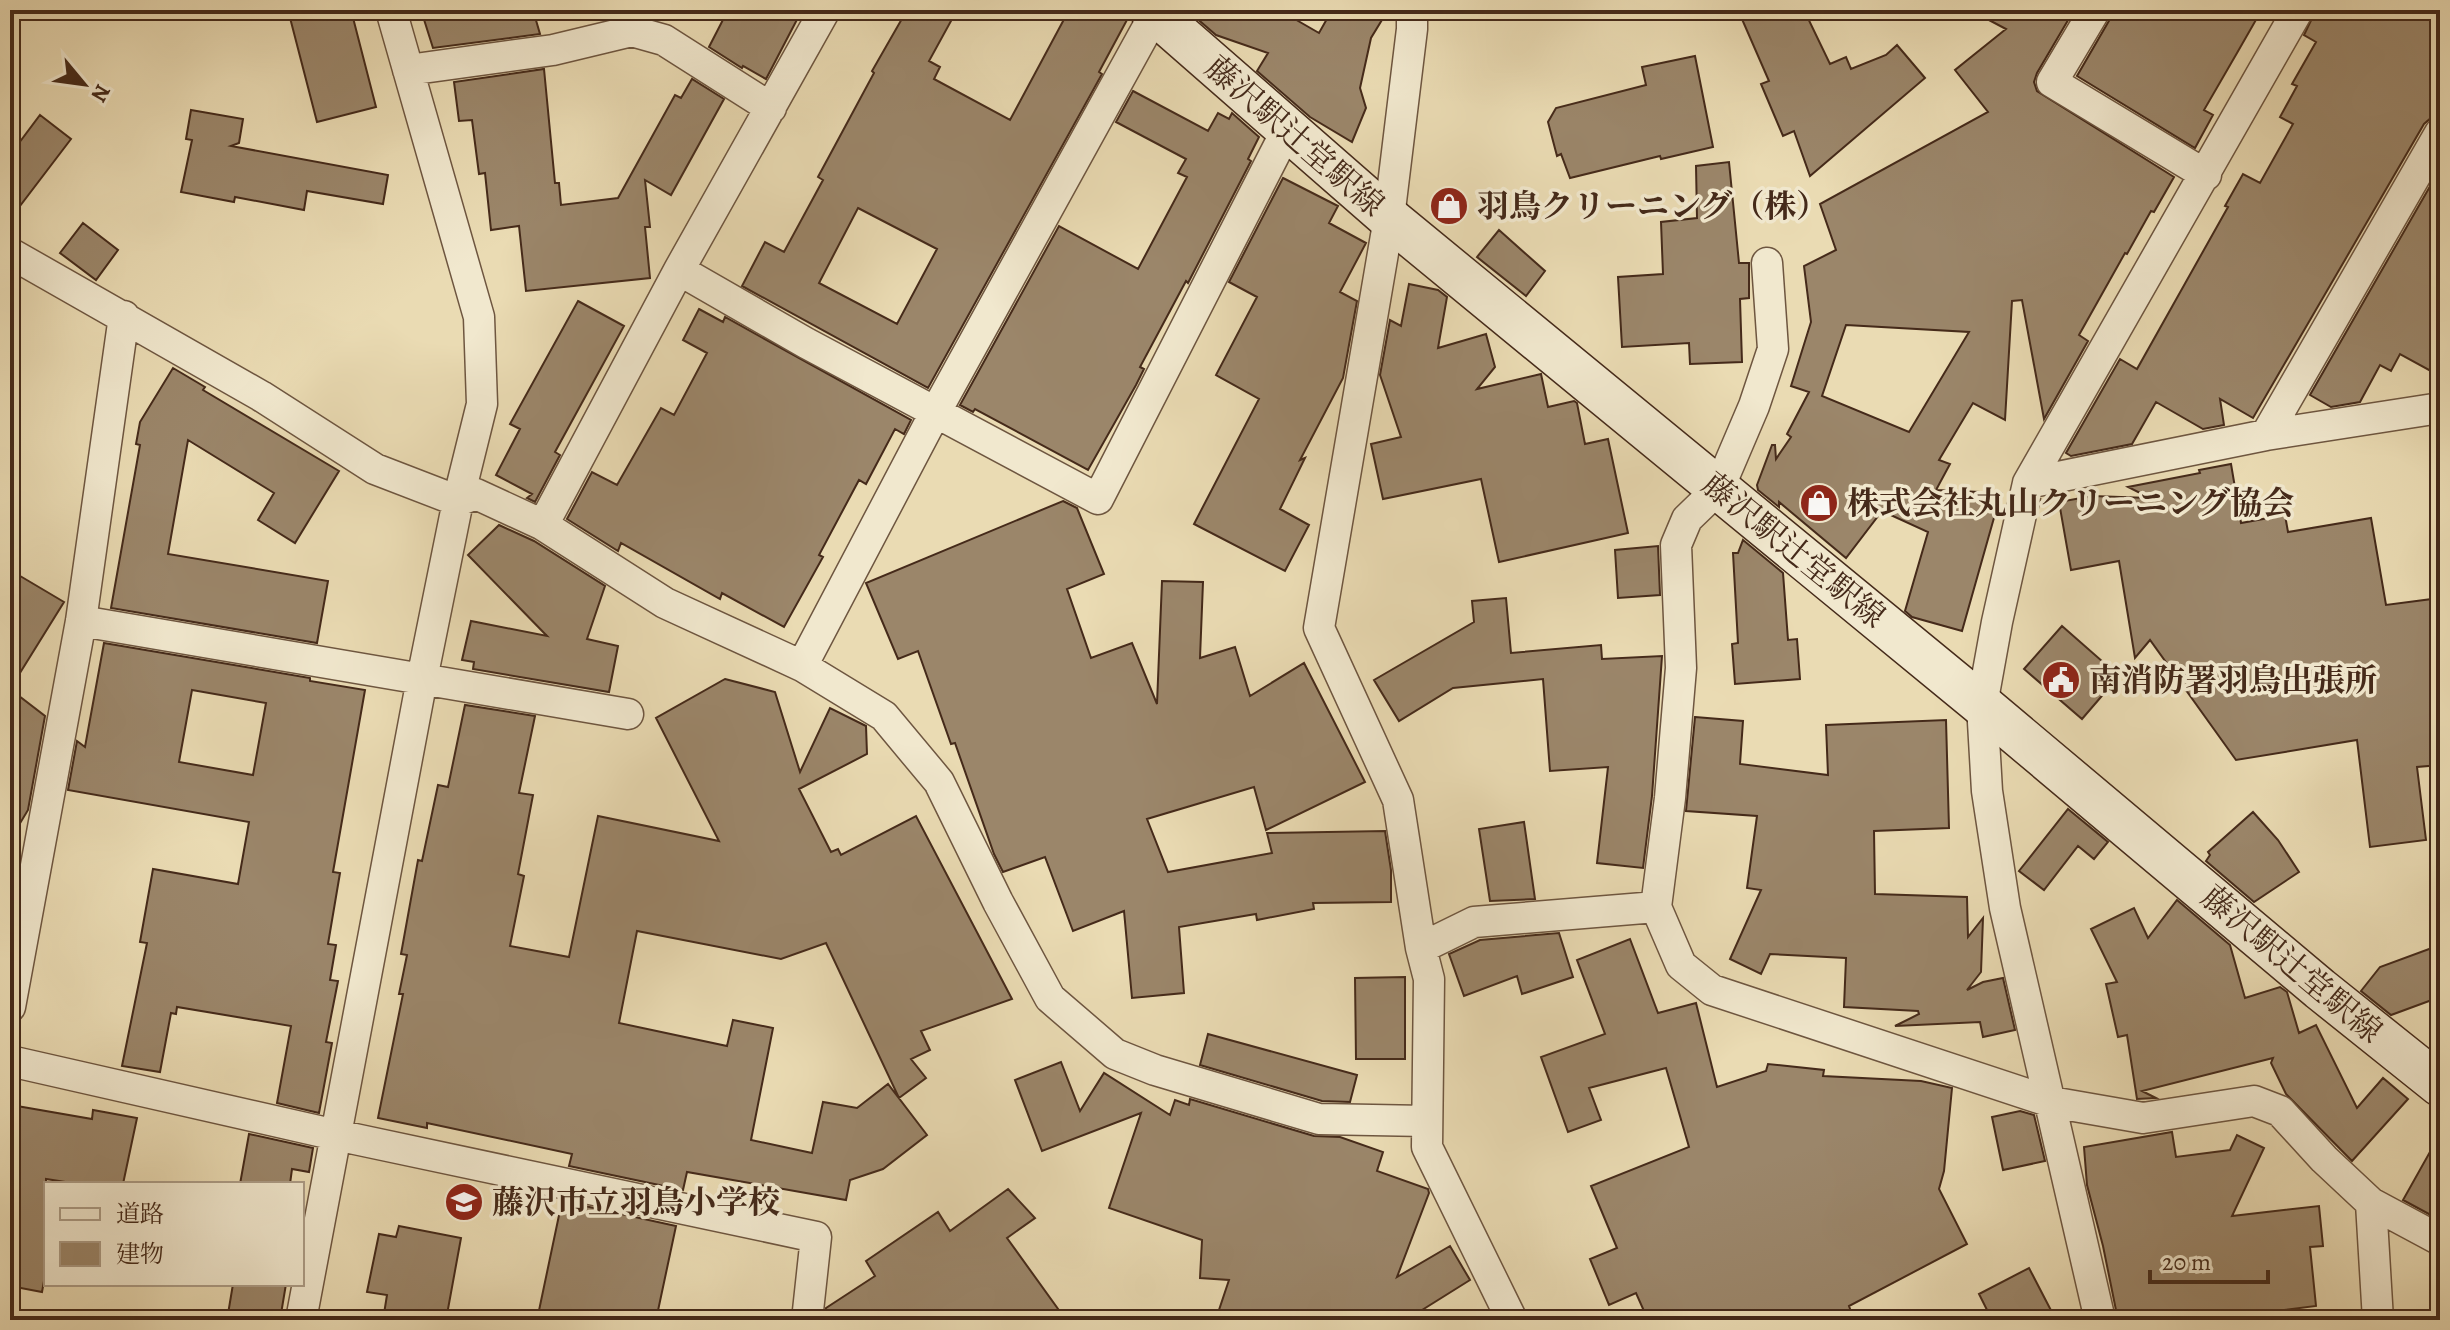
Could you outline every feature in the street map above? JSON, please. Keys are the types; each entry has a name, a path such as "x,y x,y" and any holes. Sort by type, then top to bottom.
{"main road":[{"name":"藤沢駅辻堂駅線","path":"1153,12 1389,218 2440,1085"}],"street":[{"path":"301,1320 422,679 458,501 482,404 479,317 391,10"},
{"path":"543,525 679,270 825,10"},
{"path":"1412,10 1389,218 1319,628 1398,800 1421,948 1429,979 1427,1147 1512,1320"},
{"path":"2095,10 2052,82 2206,175"},
{"path":"2100,1320 2005,908 1987,791 1982,705 2028,483 2298,10"},
{"path":"802,666 935,413 1153,12"},
{"path":"408,70 553,50 632,31 664,40 771,108"},
{"path":"679,270 935,413 1098,499 1287,130"},
{"path":"2266,435 2440,133"},
{"path":"10,253 261,396 375,469 458,501 476,494 543,525 665,603 802,666 884,716 939,782 1050,998 1115,1054 1155,1070 1319,1119 1426,1121"},
{"path":"1767,263 1773,349 1754,406 1719,488 1687,519 1676,545 1681,668 1670,798 1656,907 1681,965 1712,990 2051,1102 2143,1118 2254,1101 2280,1111 2324,1159 2371,1203 2440,1240"},
{"path":"10,1007 81,621 124,316"},
{"path":"2028,483 2266,435 2440,408"},
{"path":"81,621 628,714"},
{"path":"1421,948 1474,922 1656,907"},
{"path":"10,1061 336,1135 816,1237 807,1320"},
{"path":"2371,1203 2378,1320"}],"building":[{"path":"288,10 351,10 376,107 317,122"},
{"path":"421,10 533,10 540,34 433,48"},
{"path":"728,10 802,10 766,79 709,47"},
{"path":"907,10 957,10 929,61 940,67 934,79 1010,120 1069,10 1128,10 1128,18 1099,72 1102,74 928,388 742,286 765,242 784,252 823,180 818,177 874,73 872,71","holes":["858,208 937,249 897,324 819,283"]},
{"path":"1187,10 1279,10 1319,33 1332,10 1388,10 1371,38 1360,88 1366,108 1352,142 1310,117 1257,71 1268,53 1216,35"},
{"path":"1738,10 1804,10 1830,64 1846,57 1851,69 1886,55 1897,45 1925,78 1810,176 1794,131 1783,136 1761,84 1769,81"},
{"path":"1970,10 2074,10 2037,73 2034,82 2037,91 2174,177 2125,253 2079,335 2088,341 2044,419 2022,300 2012,301 2005,420 1973,403 1939,460 1950,464 1936,490 2001,493 1962,631 1912,617 1905,611 1928,532 1882,511 1846,558 1779,502 1779,507 1758,490 1757,485 1772,445 1775,445 1776,459 1791,437 1787,434 1809,392 1791,386 1811,322 1804,266 1836,250 1820,204 1988,112 1955,70 2006,29","holes":["1846,325 1969,332 1909,432 1822,396"]},
{"path":"2113,10 2277,10 2273,18 2261,11 2204,110 2213,115 2195,148 2077,76"},
{"path":"2316,10 2440,10 2440,115 2424,124 2253,418 2220,399 2224,425 2203,429 2156,402 2132,444 2071,456 2066,453 2120,359 2137,369 2228,207 2225,206 2243,174 2260,183 2293,124 2280,117 2297,86 2292,84 2316,42 2304,35"},
{"path":"1695,56 1713,147 1661,159 1660,156 1570,178 1561,154 1557,156 1548,122 1556,108 1646,85 1642,67"},
{"path":"544,69 555,183 559,183 561,205 618,198 675,95 681,98 692,79 724,99 671,195 645,180 650,227 645,227 650,278 526,291 519,226 491,230 485,173 479,174 472,120 459,121 454,82"},
{"path":"1133,91 1208,131 1218,113 1229,119 1232,113 1259,137 1248,159 1251,161 1188,283 1186,281 1140,367 1144,369 1136,385 1088,470 975,409 973,412 960,405 1059,226 1138,269 1187,177 1178,173 1186,159 1116,122"},
{"path":"191,110 243,119 239,143 231,146 388,175 383,204 307,191 304,210 235,197 234,202 181,192 192,140 186,139"},
{"path":"40,115 71,139 10,219 10,155"},
{"path":"1729,162 1739,263 1749,263 1749,298 1740,299 1742,362 1690,364 1689,343 1622,347 1618,277 1663,274 1661,222 1697,218 1696,166"},
{"path":"2440,169 2440,376 2400,354 2391,371 2380,365 2360,402 2331,407 2310,395"},
{"path":"1283,178 1338,206 1329,223 1366,243 1340,292 1357,301 1343,378 1300,460 1305,458 1280,509 1309,525 1285,571 1194,524 1259,399 1216,375 1257,297 1229,282"},
{"path":"83,223 118,250 96,280 60,253"},
{"path":"1499,230 1545,271 1526,296 1477,257"},
{"path":"1409,284 1438,290 1447,297 1438,348 1486,334 1495,367 1477,389 1541,374 1548,407 1577,403 1585,444 1608,439 1628,533 1499,562 1481,479 1383,499 1371,444 1401,437 1380,375 1390,320 1401,326"},
{"path":"578,301 624,326 555,452 560,455 535,502 527,498 532,494 496,475 520,429 510,424"},
{"path":"699,309 723,322 725,317 911,420 904,434 895,429 866,484 859,480 819,555 823,557 784,627 722,593 720,599 621,543 618,551 567,519 592,472 617,485 661,408 674,415 707,353 683,340"},
{"path":"173,368 205,387 203,390 339,471 295,543 258,520 274,493 188,440 168,554 328,581 317,643 111,608 140,445 136,444 140,422"},
{"path":"2231,464 2241,523 2285,515 2288,532 2371,518 2386,605 2440,598 2440,765 2417,767 2426,840 2370,847 2357,740 2236,760 2150,640 2135,658 2119,561 2071,570 2059,502 2092,496 2150,498 2128,487"},
{"path":"1063,501 1077,508 1104,574 1067,589 1091,658 1132,643 1157,704 1162,581 1203,582 1200,658 1235,647 1250,696 1304,663 1365,782 1266,830 1254,787 1147,819 1168,872 1272,853 1267,833 1385,831 1391,870 1391,902 1313,903 1314,909 1257,920 1256,914 1179,927 1184,993 1132,998 1124,911 1073,931 1045,857 1003,872 955,743 951,744 918,651 898,659 866,583"},
{"path":"499,525 534,541 605,586 587,639 618,646 609,692 473,669 474,662 462,660 471,621 547,636 468,555"},
{"path":"1743,540 1783,573 1788,640 1797,639 1800,679 1735,684 1732,644 1738,643 1733,553 1738,553"},
{"path":"1658,546 1660,595 1618,598 1615,550"},
{"path":"10,570 64,602 10,689"},
{"path":"1506,598 1511,653 1601,645 1602,659 1662,656 1652,796 1643,868 1597,863 1608,767 1550,771 1543,679 1453,688 1399,721 1374,680 1474,622 1472,601"},
{"path":"2062,626 2119,676 2082,719 2024,669"},
{"path":"104,643 365,690 333,872 340,873 328,944 336,945 330,980 338,981 326,1042 332,1043 319,1113 277,1103 291,1026 177,1007 176,1014 171,1013 160,1072 122,1066 147,943 140,942 153,869 238,884 249,822 68,790 77,741 85,747","holes":["192,690 266,703 253,775 179,762"]},
{"path":"725,679 775,692 800,772 830,708 866,726 867,754 799,789 831,852 838,849 841,855 916,816 1012,999 921,1031 930,1050 911,1059 926,1078 899,1098 826,943 781,959 637,931 619,1023 727,1046 733,1020 773,1028 751,1140 812,1153 823,1102 857,1108 888,1084 927,1135 883,1169 850,1180 846,1200 687,1172 683,1190 569,1166 572,1154 427,1123 427,1128 378,1118 403,994 399,994 407,955 401,954 418,860 422,861 438,785 448,787 465,705 535,716 519,793 533,795 518,874 524,876 510,946 569,957 598,816 719,841 656,718"},
{"path":"10,689 45,716 28,810 10,840"},
{"path":"1695,717 1743,721 1740,764 1828,775 1826,725 1946,720 1949,828 1874,831 1875,894 1967,897 1968,937 1983,918 1981,972 1967,990 1983,982 2003,978 2015,1030 1983,1037 1980,1022 1895,1026 1919,1014 1918,1011 1844,1007 1846,958 1770,954 1761,974 1730,959 1761,890 1747,888 1757,816 1686,811"},
{"path":"2068,809 2108,842 2094,859 2078,846 2044,890 2019,871"},
{"path":"2253,812 2278,840 2299,872 2254,902 2206,861 2210,855 2208,852"},
{"path":"1524,822 1535,899 1490,901 1479,829"},
{"path":"2177,900 2230,945 2245,998 2280,987 2287,992 2299,1033 2316,1025 2357,1108 2383,1078 2408,1099 2352,1161 2286,1094 2271,1063 2273,1058 2142,1091 2156,1098 2137,1099 2127,1035 2118,1037 2106,984 2117,982 2091,929 2134,908 2148,938"},
{"path":"1559,933 1573,977 1522,994 1517,976 1464,996 1449,954 1480,940"},
{"path":"1630,939 1658,1013 1696,1003 1717,1087 1766,1071 1768,1064 1824,1070 1823,1076 1921,1081 1952,1088 1944,1171 1939,1189 1967,1244 1849,1306 1854,1320 1648,1320 1636,1293 1609,1305 1590,1259 1617,1248 1591,1186 1689,1147 1666,1068 1589,1088 1601,1120 1568,1132 1541,1057 1605,1034 1577,960"},
{"path":"2440,945 2440,997 2391,1015 2361,991 2380,967"},
{"path":"1405,977 1405,1059 1356,1059 1355,978"},
{"path":"1208,1034 1357,1075 1350,1102 1322,1101 1200,1065"},
{"path":"1061,1062 1080,1111 1104,1073 1170,1115 1175,1100 1189,1105 1190,1099 1314,1136 1340,1137 1383,1152 1377,1171 1428,1189 1429,1193 1397,1277 1450,1246 1470,1280 1406,1320 1238,1320 1218,1313 1229,1280 1200,1278 1202,1240 1109,1208 1141,1113 1042,1151 1015,1080"},
{"path":"17,1106 92,1119 93,1110 137,1118 123,1182 46,1179 44,1182 42,1292 10,1286 10,1147"},
{"path":"2020,1111 2034,1115 2045,1161 2003,1170 1992,1117"},
{"path":"2172,1132 2176,1157 2230,1150 2237,1135 2264,1148 2232,1216 2319,1206 2323,1246 2310,1247 2316,1306 2246,1315 2247,1320 2118,1320 2087,1185 2084,1147"},
{"path":"249,1134 313,1148 309,1172 292,1169 290,1182 240,1182"},
{"path":"2440,1134 2440,1220 2403,1200"},
{"path":"1008,1189 1035,1218 1007,1238 1066,1320 825,1320 826,1308 875,1276 866,1261 938,1212 950,1231"},
{"path":"562,1201 676,1226 656,1320 537,1320"},
{"path":"399,1226 461,1238 446,1320 383,1320 387,1295 367,1292 379,1234 396,1237"},
{"path":"2029,1268 2056,1320 1992,1320 1979,1294"},
{"path":"233,1286 286,1286 280,1320 227,1320"}],"place":[{"name":"羽鳥クリーニング（株）","path":"1449,206"},
{"name":"株式会社丸山クリーニング協会","path":"1819,503"},
{"name":"南消防署羽鳥出張所","path":"2061,680"},
{"name":"藤沢市立羽鳥小学校","path":"464,1202"}]}
